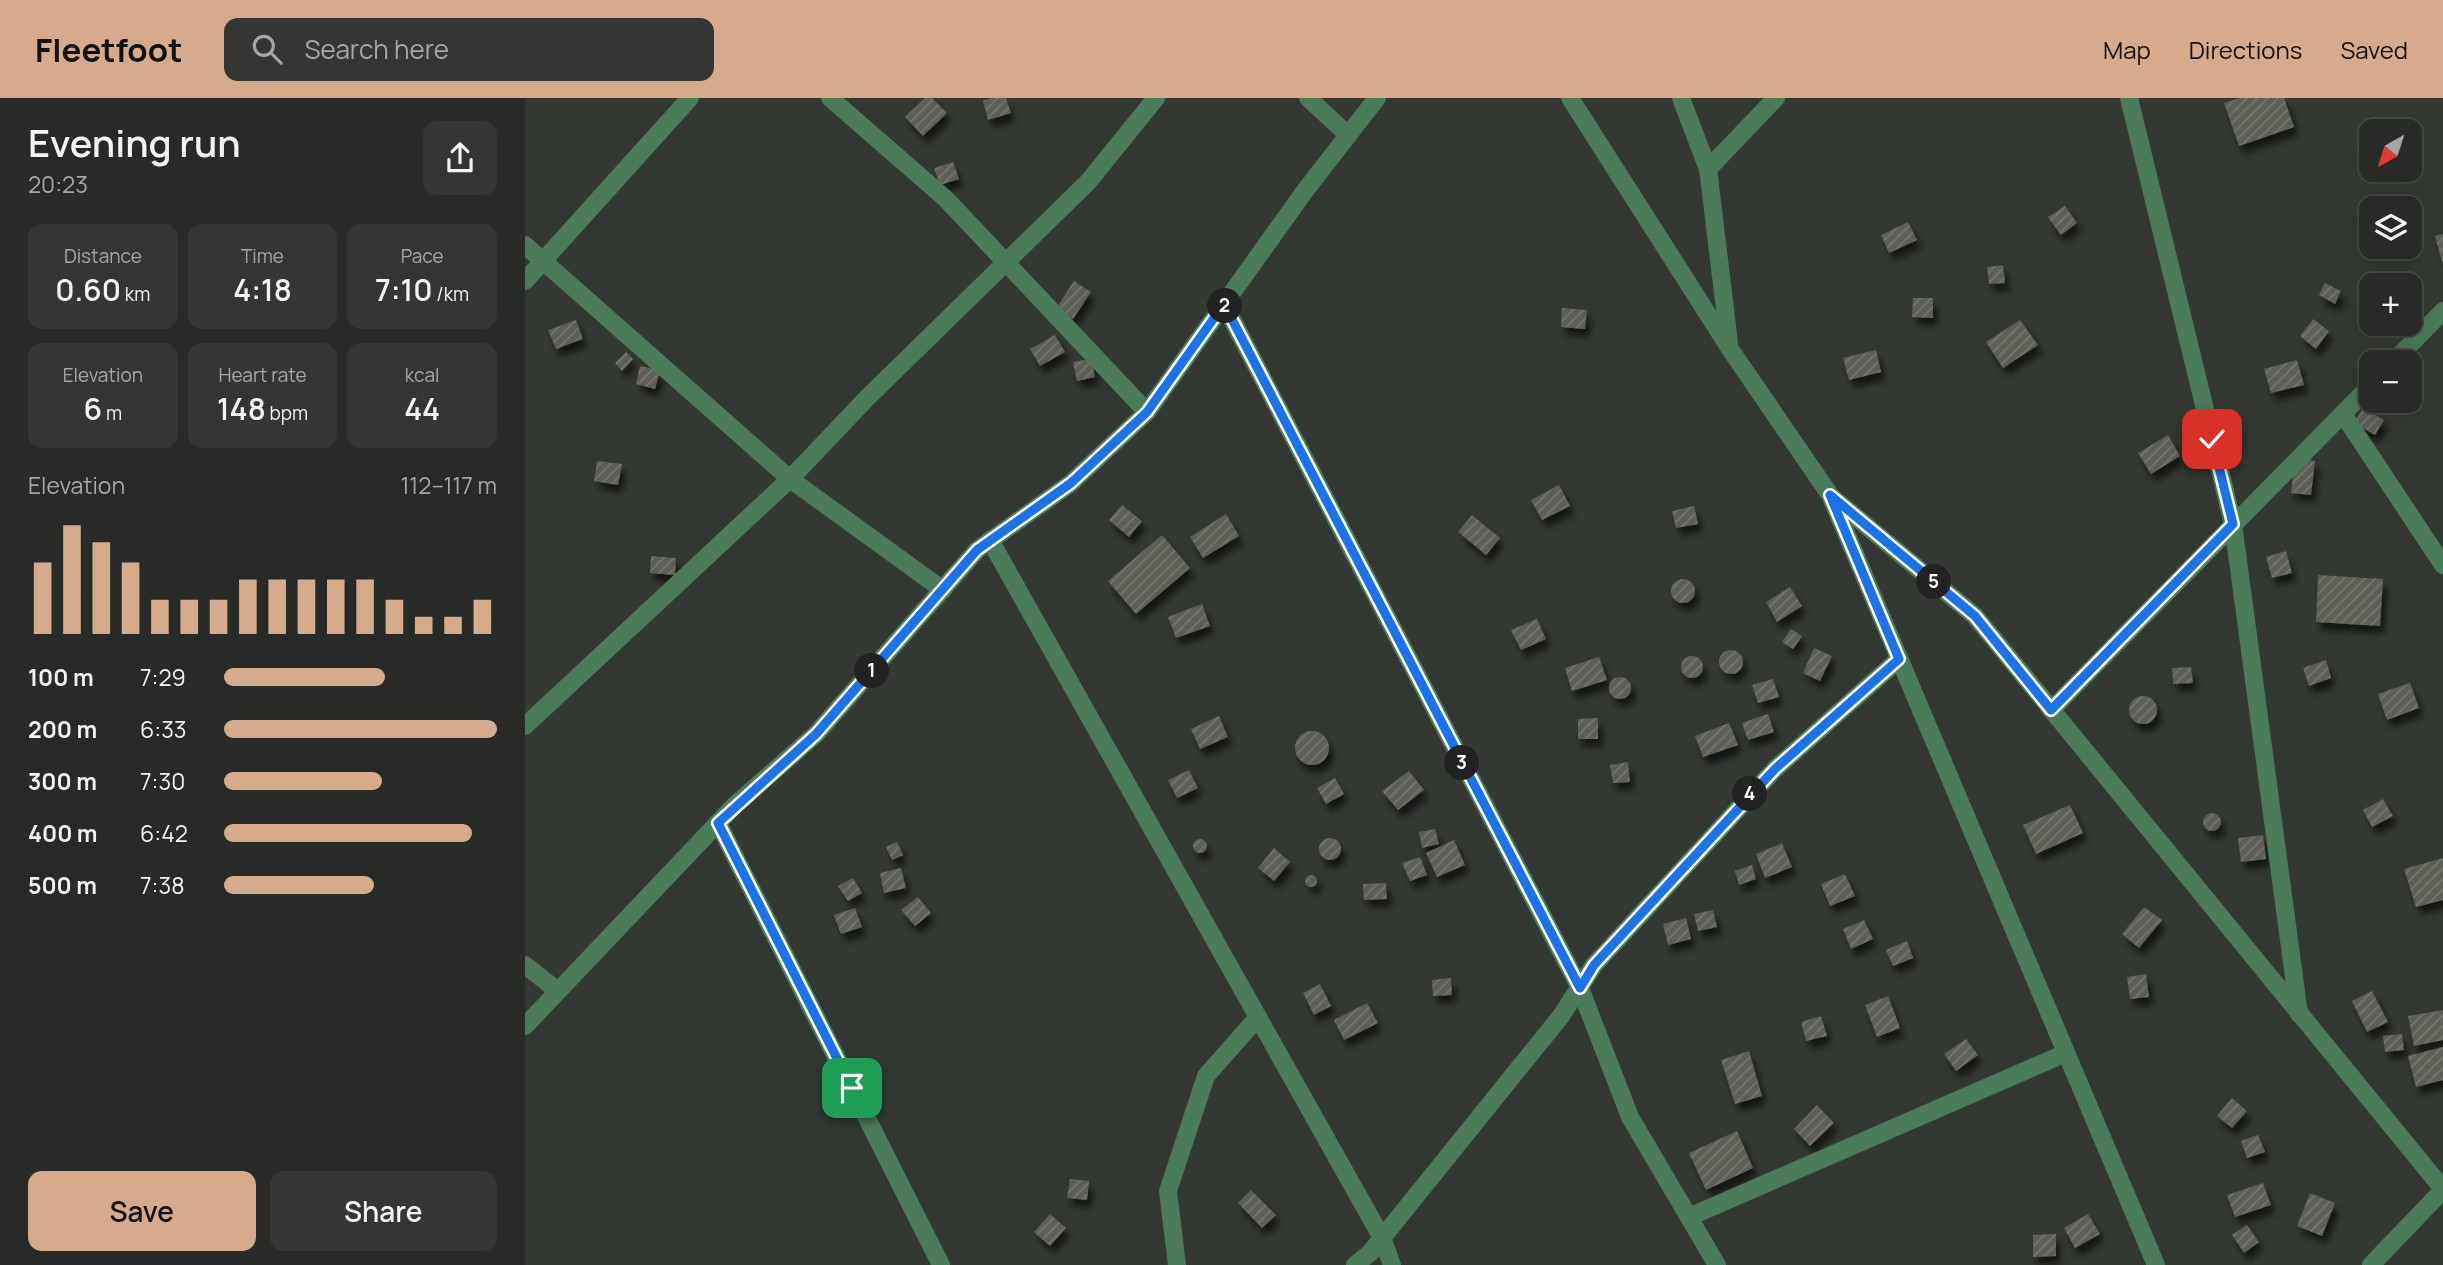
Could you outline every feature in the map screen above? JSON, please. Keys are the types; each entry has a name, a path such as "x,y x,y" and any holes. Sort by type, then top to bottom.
{"street":[{"path":"525,281 690,98"},
{"path":"830,98 946,199 1147,412"},
{"path":"525,726 790,479 867,398 1089,183 1156,98"},
{"path":"1308,98 1347,134"},
{"path":"525,1026 718,823 816,734 977,550 1071,483 1147,412 1347,134 1377,98"},
{"path":"1570,98 1730,349 1830,495 2156,1265"},
{"path":"1681,98 1707,169 1730,349"},
{"path":"1707,169 1776,98"},
{"path":"2129,98 2233,524 2299,1014"},
{"path":"525,245 790,479 943,590"},
{"path":"1224,304 1580,988 1630,1117 1717,1265"},
{"path":"2405,350 2443,311"},
{"path":"2051,710 2359,397"},
{"path":"2343,414 2443,565"},
{"path":"1830,495 1975,616 2443,1190 2371,1265"},
{"path":"990,540 1382,1238 1392,1265"},
{"path":"1355,1265 1382,1238 1561,1016 1594,965 1711,840 1741,804 1799,746 1899,659"},
{"path":"718,823 941,1265"},
{"path":"525,965 558,991"},
{"path":"1177,1265 1168,1191 1175,1169 1206,1076 1258,1017"},
{"path":"1689,1217 2066,1053"}],"building":[{"path":"925,98 932,98 947,113 923,136 905,117"},
{"path":"1006,98 1011,113 988,120 983,101"},
{"path":"2240,98 2284,98 2294,127 2239,146 2224,103"},
{"path":"953,162 959,179 940,185 934,168"},
{"path":"2065,206 2077,223 2061,235 2048,217"},
{"path":"1908,222 1917,240 1889,253 1881,235"},
{"path":"2443,234 2443,262 2442,262 2435,236"},
{"path":"2003,265 2005,283 1989,284 1987,267"},
{"path":"1074,281 1091,292 1073,319 1057,307"},
{"path":"2325,283 2341,291 2335,304 2319,295"},
{"path":"1913,298 1933,298 1933,318 1912,317"},
{"path":"1562,308 1587,310 1585,329 1561,327"},
{"path":"2313,319 2329,331 2316,349 2300,336"},
{"path":"576,320 583,339 556,349 548,330"},
{"path":"2020,320 2038,345 2003,368 1986,342"},
{"path":"1055,335 1065,352 1040,366 1030,349"},
{"path":"1876,350 1881,372 1849,380 1843,358"},
{"path":"626,352 633,359 622,371 615,363"},
{"path":"1091,359 1095,377 1077,381 1073,362"},
{"path":"2297,360 2304,385 2271,393 2264,369"},
{"path":"640,366 660,370 655,389 636,384"},
{"path":"2360,413 2372,413 2384,420 2375,435 2354,423"},
{"path":"2168,435 2180,456 2151,474 2138,453"},
{"path":"2295,458 2315,461 2311,495 2291,493"},
{"path":"597,461 622,464 618,485 594,481"},
{"path":"1559,485 1570,506 1542,520 1531,500"},
{"path":"1122,505 1142,521 1129,537 1109,520"},
{"path":"1694,506 1698,524 1676,528 1672,511"},
{"path":"1226,514 1239,536 1203,558 1190,537"},
{"path":"1472,515 1500,538 1486,555 1458,532"},
{"path":"1162,535 1190,568 1136,614 1108,581"},
{"path":"2286,551 2292,573 2272,578 2266,557"},
{"path":"651,556 676,558 675,575 650,573"},
{"path":"2318,575 2383,579 2380,626 2316,622"},
{"path":"1683,579 1692,582 1695,591 1692,600 1683,603 1674,600 1671,591 1674,582"},
{"path":"1790,587 1802,606 1777,622 1766,602"},
{"path":"1202,604 1210,626 1176,638 1168,617"},
{"path":"1537,619 1546,639 1521,650 1511,630"},
{"path":"1791,629 1802,636 1793,649 1782,642"},
{"path":"1814,648 1832,656 1820,681 1803,673"},
{"path":"1731,650 1742,657 1743,662 1736,673 1731,674 1720,667 1719,662 1726,651"},
{"path":"1692,656 1700,659 1703,667 1700,675 1692,678 1684,675 1681,667 1684,659"},
{"path":"1599,657 1607,680 1572,691 1565,668"},
{"path":"2326,660 2331,678 2309,686 2303,668"},
{"path":"2191,667 2193,683 2173,684 2172,668"},
{"path":"1616,677 1624,677 1631,684 1631,692 1624,699 1616,699 1609,692 1609,684"},
{"path":"1773,679 1779,697 1758,703 1752,685"},
{"path":"2410,683 2419,708 2387,720 2378,694"},
{"path":"2143,696 2153,700 2157,710 2153,720 2143,724 2133,720 2129,710 2133,700"},
{"path":"1768,714 1774,732 1748,740 1742,723"},
{"path":"1219,716 1228,737 1200,749 1191,729"},
{"path":"1598,718 1598,739 1578,739 1578,719"},
{"path":"1729,723 1738,745 1703,757 1695,736"},
{"path":"1312,731 1324,736 1329,748 1324,760 1312,765 1300,760 1295,748 1300,736"},
{"path":"1628,762 1630,782 1613,783 1610,765"},
{"path":"1189,770 1198,788 1177,798 1168,780"},
{"path":"1409,771 1424,790 1398,810 1382,791"},
{"path":"1335,778 1344,794 1326,804 1317,788"},
{"path":"2383,799 2393,816 2372,827 2363,810"},
{"path":"2070,805 2083,833 2036,854 2023,825"},
{"path":"2208,813 2216,813 2221,822 2219,829 2208,831 2203,826 2203,818"},
{"path":"1435,829 1439,844 1422,848 1419,832"},
{"path":"2263,835 2266,859 2241,862 2238,838"},
{"path":"1330,838 1338,841 1341,849 1338,857 1330,860 1322,857 1319,849 1322,841"},
{"path":"1197,839 1203,839 1207,846 1203,853 1197,853 1193,849 1193,843"},
{"path":"1454,840 1465,865 1437,877 1426,853"},
{"path":"897,842 903,855 892,860 886,847"},
{"path":"1782,843 1792,867 1765,878 1756,854"},
{"path":"1274,848 1290,862 1274,881 1258,868"},
{"path":"1420,857 1427,875 1410,881 1402,863"},
{"path":"2443,858 2443,900 2416,907 2404,869"},
{"path":"1752,865 1756,879 1739,885 1735,871"},
{"path":"901,868 906,888 884,893 880,873"},
{"path":"1845,874 1855,896 1830,906 1821,884"},
{"path":"1306,876 1316,876 1316,886 1306,886"},
{"path":"853,878 862,893 848,901 838,886"},
{"path":"1386,883 1387,899 1364,900 1363,884"},
{"path":"918,897 931,913 915,926 901,910"},
{"path":"2144,907 2162,920 2139,948 2122,934"},
{"path":"855,908 862,927 841,934 834,915"},
{"path":"1713,910 1717,927 1698,931 1694,914"},
{"path":"1686,918 1691,939 1668,945 1663,924"},
{"path":"1864,920 1873,939 1851,949 1843,929"},
{"path":"1907,941 1913,958 1893,966 1886,950"},
{"path":"2146,974 2149,997 2130,999 2127,977"},
{"path":"1451,978 1452,995 1433,996 1432,980"},
{"path":"1320,984 1331,1006 1314,1015 1303,993"},
{"path":"2372,991 2388,1022 2367,1032 2352,1001"},
{"path":"1888,996 1900,1028 1877,1037 1865,1005"},
{"path":"1367,1003 1378,1023 1344,1040 1334,1020"},
{"path":"2443,1010 2443,1040 2414,1046 2408,1016"},
{"path":"1821,1016 1827,1036 1806,1041 1801,1022"},
{"path":"2402,1034 2404,1050 2385,1052 2383,1036"},
{"path":"1966,1039 1978,1055 1956,1071 1944,1054"},
{"path":"2443,1047 2443,1080 2416,1087 2408,1056"},
{"path":"1749,1051 1762,1096 1735,1104 1721,1060"},
{"path":"2232,1098 2247,1111 2232,1128 2217,1116"},
{"path":"1817,1105 1834,1123 1810,1146 1794,1129"},
{"path":"1737,1131 1753,1168 1706,1190 1689,1153"},
{"path":"2258,1135 2265,1152 2247,1158 2241,1141"},
{"path":"1070,1179 1089,1181 1087,1200 1067,1198"},
{"path":"2263,1183 2271,1205 2235,1217 2227,1195"},
{"path":"1251,1190 1276,1215 1262,1228 1238,1203"},
{"path":"2310,1193 2335,1203 2322,1236 2297,1226"},
{"path":"1050,1214 1066,1228 1050,1246 1034,1232"},
{"path":"2088,1214 2100,1234 2075,1248 2064,1228"},
{"path":"2247,1225 2259,1242 2244,1253 2232,1235"},
{"path":"2056,1234 2056,1256 2033,1257 2033,1235"}],"route":[{"path":"852,1088 718,823 816,734 977,550 1071,483 1147,412 1224,304 1580,988 1594,965 1711,840 1741,804 1799,746 1899,659 1830,495 1975,616 2051,710 2233,524 2212,439"}]}
